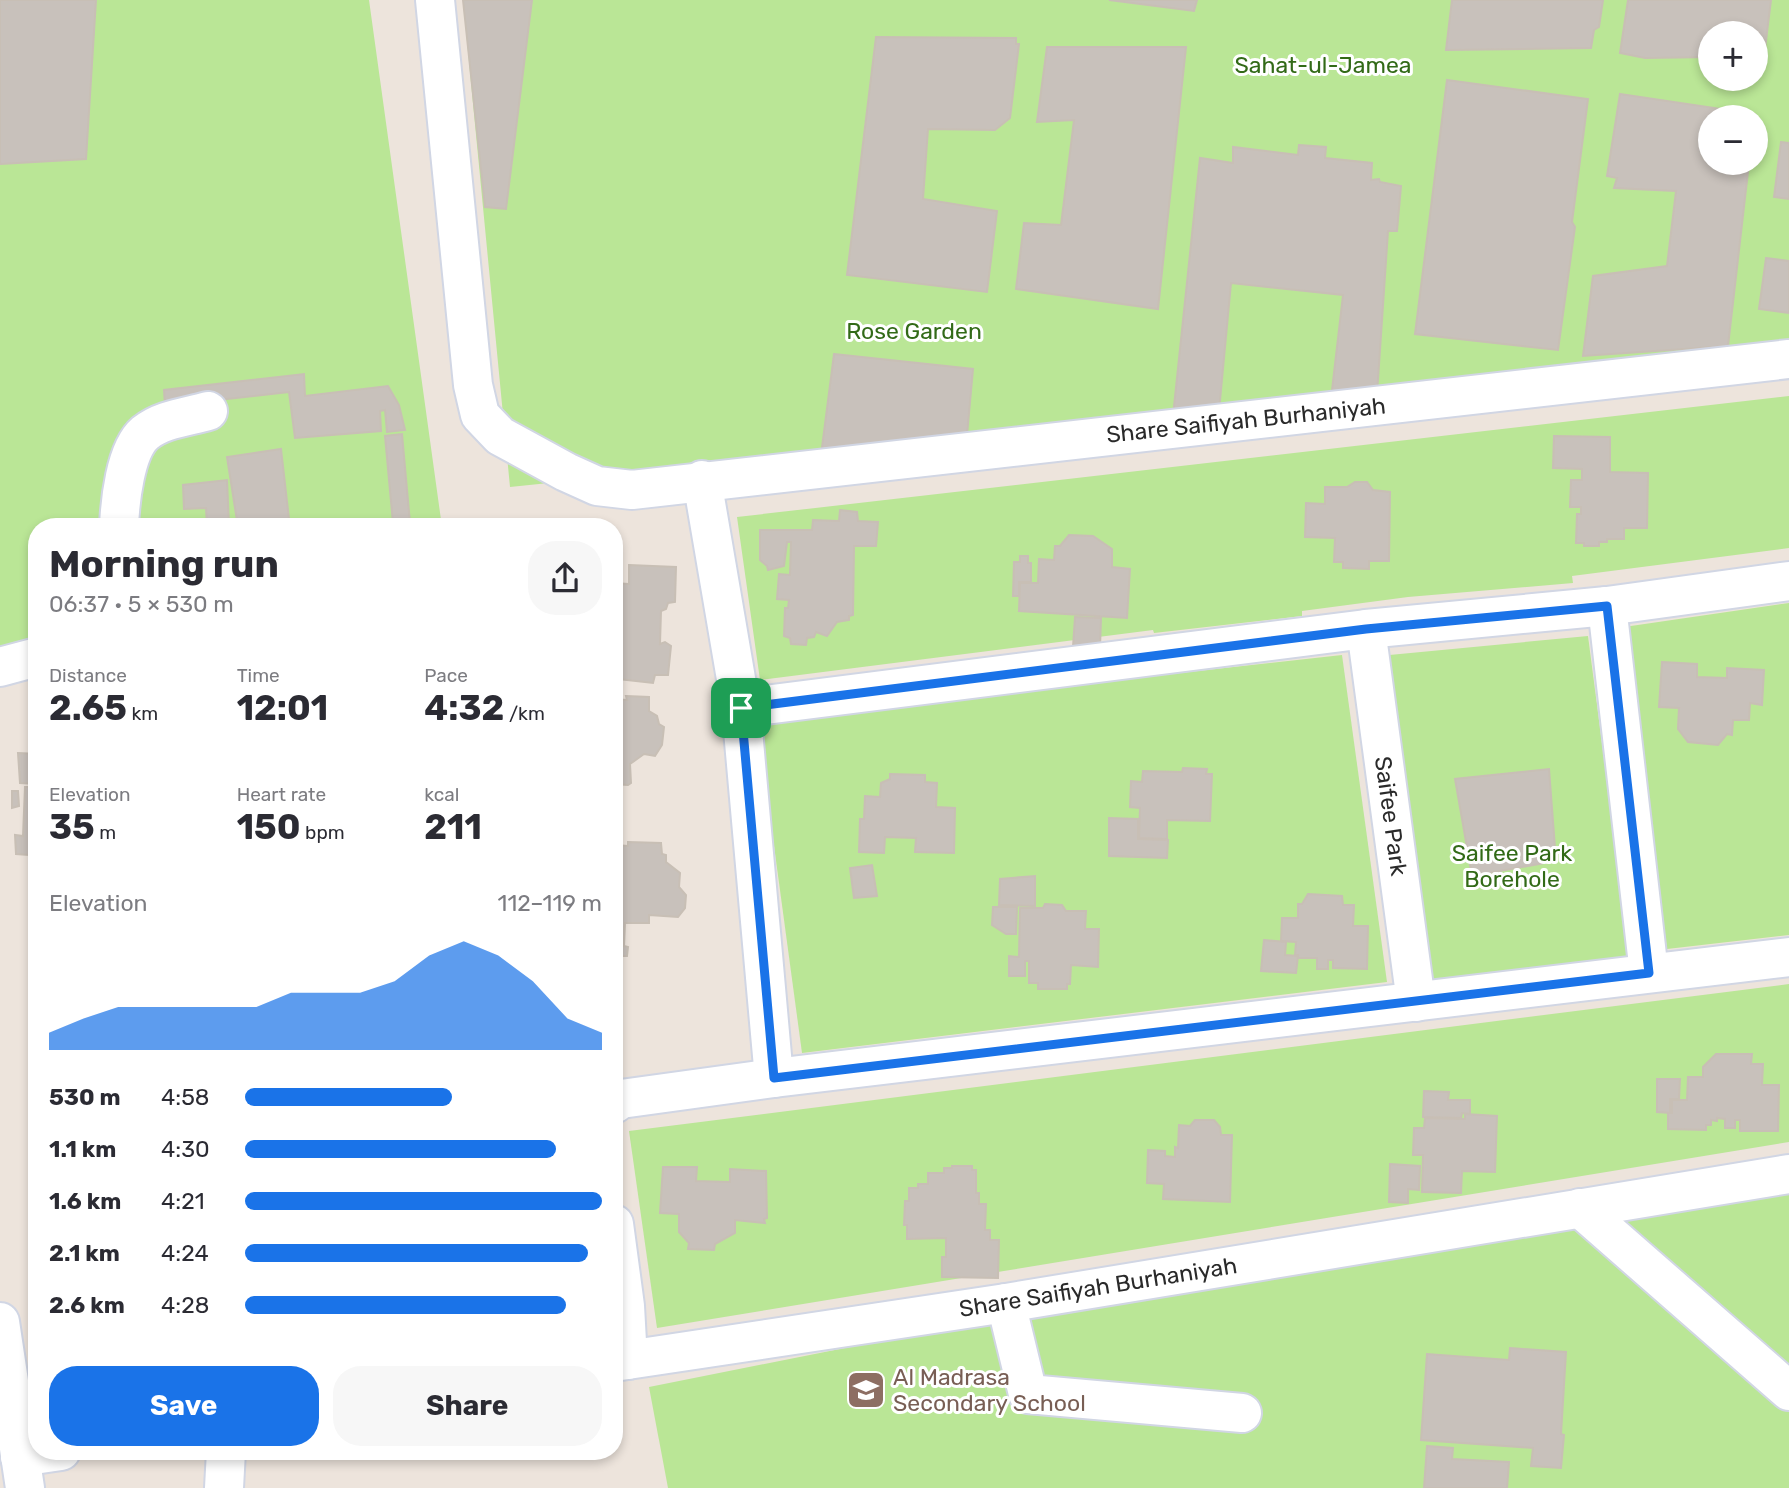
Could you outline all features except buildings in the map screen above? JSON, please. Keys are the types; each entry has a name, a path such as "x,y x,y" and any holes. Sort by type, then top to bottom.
{"street":[{"name":"Share Saifiyah Burhaniyah","path":"435,0 473,385 480,415 500,436 597,486 632,490 1789,359"},
{"path":"119,518 120,498 130,460 144,434 162,423 208,411"},
{"path":"702,480 741,708 774,1078"},
{"path":"741,708 1366,629 1607,606 1789,582"},
{"path":"1607,606 1649,973"},
{"name":"Saifee Park","path":"1366,629 1416,1002"},
{"path":"0,667 28,659"},
{"path":"623,1099 774,1078 1789,957"},
{"name":"Share Saifiyah Burhaniyah","path":"623,1361 1006,1303 1789,1174"},
{"path":"1580,1208 1789,1391"},
{"path":"623,1291 623,1334"},
{"path":"1006,1303 1028,1394 1242,1413"},
{"path":"0,1322 5,1398 22,1473 45,1460"},
{"path":"224,1488 226,1460"}],"green space":[{"path":"0,0 369,0 441,518 28,518 28,644 0,647"},
{"path":"463,0 1789,0 1789,355 510,487"},
{"path":"1789,396 1789,548 1572,576 1573,583 1408,597 1302,611 1302,616 1154,633 1153,630 760,680 737,517"},
{"path":"1789,603 1789,935 1667,949 1624,627"},
{"name":"Saifee Park Borehole","path":"1588,636 1631,966 1423,993 1379,656"},
{"path":"1342,655 1387,982 802,1053 757,720"},
{"path":"1789,984 1789,1142 657,1328 629,1131"},
{"path":"1789,1160 1789,1488 668,1488 649,1387"}],"place":[{"name":"Al Madrasa Secondary School","path":"866,1390"}],"route":[{"path":"1607,606 1649,973 774,1078 741,708 1366,629 1607,606"}],"park label":[{"name":"Sahat-ul-Jamea","path":"1323,65"},
{"name":"Rose Garden","path":"914,331"}]}
